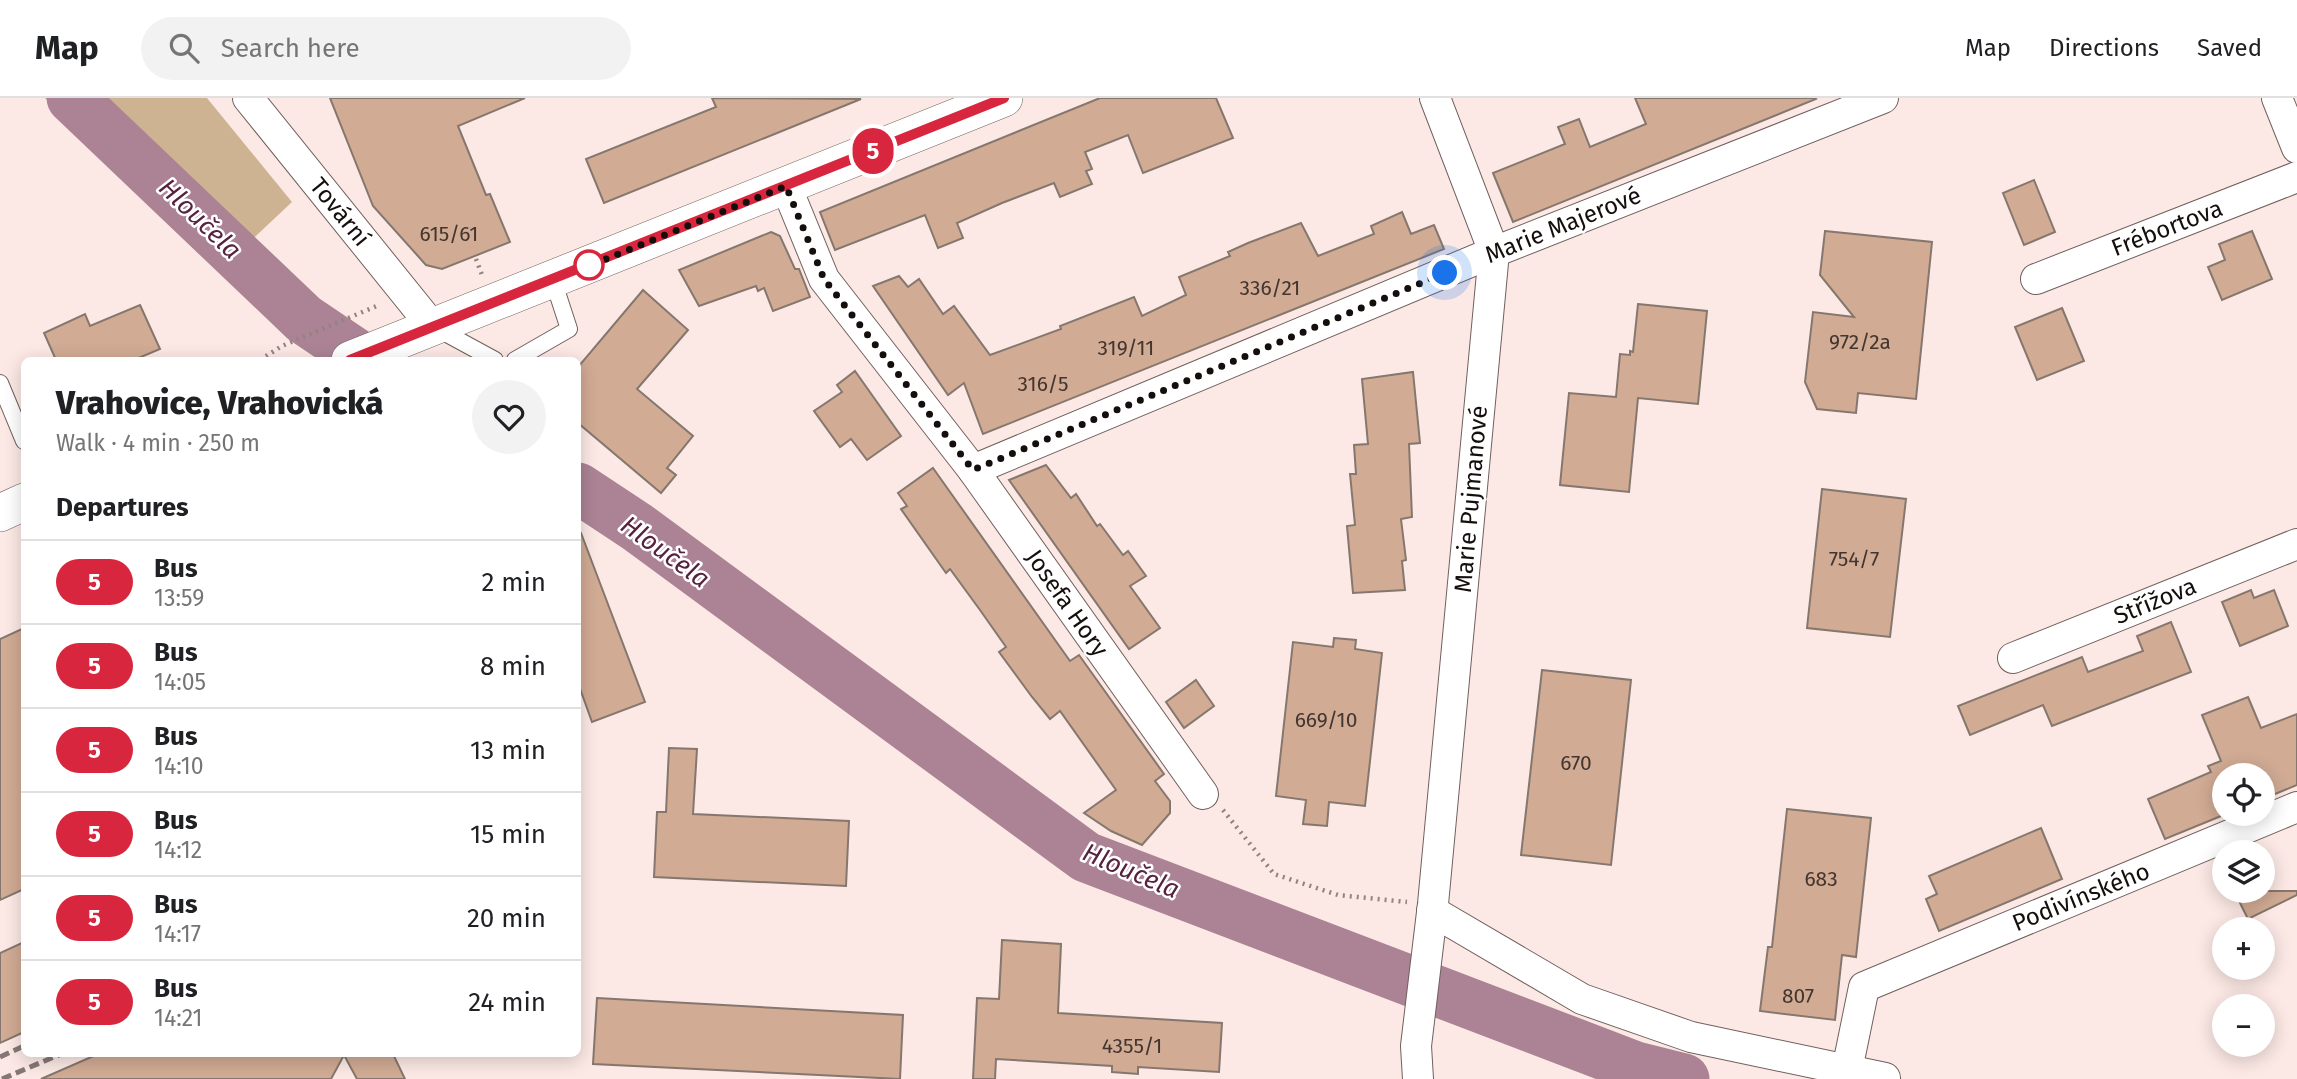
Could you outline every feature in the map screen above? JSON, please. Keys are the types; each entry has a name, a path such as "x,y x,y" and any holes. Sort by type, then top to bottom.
{"street":[{"name":"Tovární","path":"248,98 432,326"},
{"path":"357,357 1004,98"},
{"name":"Marie Pujmanové","path":"1418,1079 1416,1046 1432,908 1494,252 1436,98"},
{"name":"Marie Majerové","path":"973,470 1494,252 1883,98"},
{"path":"2277,98 2297,148"},
{"name":"Frébortova","path":"2036,279 2297,177"},
{"name":"Josefa Hory","path":"786,186 824,279 973,470 1203,794"},
{"path":"0,513 21,503"},
{"name":"Střížova","path":"2013,658 2297,544"},
{"name":"Podivínského","path":"1847,1070 1864,987 2297,807"},
{"path":"1432,908 1582,999 1691,1037 1885,1078"}],"lane":[{"path":"520,357 569,330 552,280"},
{"path":"432,326 489,357"},
{"path":"0,383 21,434"}],"path":[{"path":"265,357 282,346 368,310"},
{"path":"1203,794 1230,815 1274,874 1338,895 1432,908"}],"shaded area":[{"path":"45,98 207,98 292,202 225,265"}],"building":[{"path":"330,98 525,98 458,126 486,195 490,194 510,242 442,269 426,265 373,206"},
{"path":"712,98 861,99 604,203 586,159 716,107"},
{"path":"1100,98 1216,98 1233,138 1143,173 1128,135 1085,152 1092,169 1086,171 1092,184 1060,197 1054,183 1002,203 957,223 963,238 938,248 925,215 835,250 820,212"},
{"path":"1635,98 1816,99 1513,222 1493,173 1565,144 1558,127 1579,119 1590,147 1646,124"},
{"path":"2034,180 2055,232 2024,245 2003,193"},
{"path":"1402,212 1411,234 1434,225 1444,249 983,434 964,383 948,395 873,286 899,276 908,287 919,279 943,314 954,306 990,355 1061,329 1060,326 1134,297 1142,316 1186,295 1179,277 1230,256 1228,252 1248,243 1301,223 1318,256 1374,234 1371,226"},
{"path":"1825,231 1932,242 1916,399 1858,393 1856,413 1817,409 1805,382 1813,312 1854,317 1820,275"},
{"path":"2252,231 2272,279 2222,300 2208,267 2225,260 2219,244"},
{"path":"771,232 780,236 795,269 799,269 810,297 773,311 764,288 758,291 756,286 699,306 679,270"},
{"path":"643,290 688,330 637,389 693,436 667,468 676,475 661,493 581,426 581,363"},
{"path":"1638,304 1707,311 1698,404 1638,398 1629,492 1560,485 1569,393 1616,397 1620,354 1630,355 1630,351 1633,352"},
{"path":"140,305 160,349 141,357 55,357 44,333 85,314 90,326"},
{"path":"2062,308 2084,361 2037,380 2015,327"},
{"path":"855,371 901,436 867,460 851,439 840,447 814,411 842,392 837,385"},
{"path":"1413,372 1420,443 1409,444 1412,517 1401,519 1406,560 1402,561 1405,590 1353,593 1347,526 1355,525 1350,474 1356,474 1354,445 1368,444 1362,379"},
{"path":"1046,465 1071,498 1076,494 1097,526 1100,524 1123,555 1128,551 1146,576 1130,586 1160,628 1129,649 1009,480"},
{"path":"933,468 1070,661 1079,655 1164,774 1155,781 1170,801 1170,813 1142,845 1111,831 1084,813 1116,790 1060,711 1050,719 1032,697 999,652 1006,647 950,569 946,573 901,509 907,506 898,493"},
{"path":"1822,489 1906,499 1890,637 1807,628"},
{"path":"581,533 645,702 592,722 581,691"},
{"path":"2251,590 2254,598 2274,590 2288,626 2240,646 2222,602"},
{"path":"2171,622 2191,672 2052,726 2043,705 1970,735 1958,706 2082,657 2088,672 2143,651 2137,636"},
{"path":"21,629 21,890 0,900 0,639"},
{"path":"1334,638 1356,640 1355,649 1382,653 1365,806 1329,802 1327,826 1303,824 1306,800 1276,796 1293,642 1333,647"},
{"path":"1542,670 1631,680 1611,865 1521,855"},
{"path":"1196,680 1214,706 1184,728 1166,702"},
{"path":"2248,697 2261,728 2297,714 2297,785 2275,794 2275,763 2216,763 2221,761 2202,715"},
{"path":"669,748 697,749 693,814 849,821 846,886 654,877 657,812 666,812"},
{"path":"2212,764 2212,820 2165,839 2148,799 2211,772 2208,766"},
{"path":"1787,809 1871,818 1856,957 1842,955 1835,1020 1760,1011 1768,947 1772,947"},
{"path":"2041,828 2062,879 1939,931 1926,899 1937,894 1929,876"},
{"path":"2275,891 2297,891 2297,895 2247,917 2240,903 2275,903"},
{"path":"1002,940 1061,944 1058,1013 1222,1023 1219,1072 1138,1067 1138,1074 1112,1072 1112,1066 996,1059 995,1079 973,1079 977,998 999,999"},
{"path":"21,943 21,1033 0,1043 0,953"},
{"path":"597,998 903,1015 900,1079 593,1064"},
{"path":"91,1057 343,1057 331,1079 41,1079"},
{"path":"345,1057 394,1057 405,1079 357,1079"}],"waterway":[{"name":"Hloučela","path":"72,98 304,319 361,357"},
{"name":"Hloučela","path":"581,490 637,527 1086,857 1636,1067 1684,1079"}],"railway":[{"path":"0,1057 21,1047"},
{"path":"2,1079 54,1057"}],"bus line":[{"name":"5","path":"357,357 1004,98"}],"route":[{"path":"589,265 586,267 786,186 824,279 973,470 1445,273"}]}
